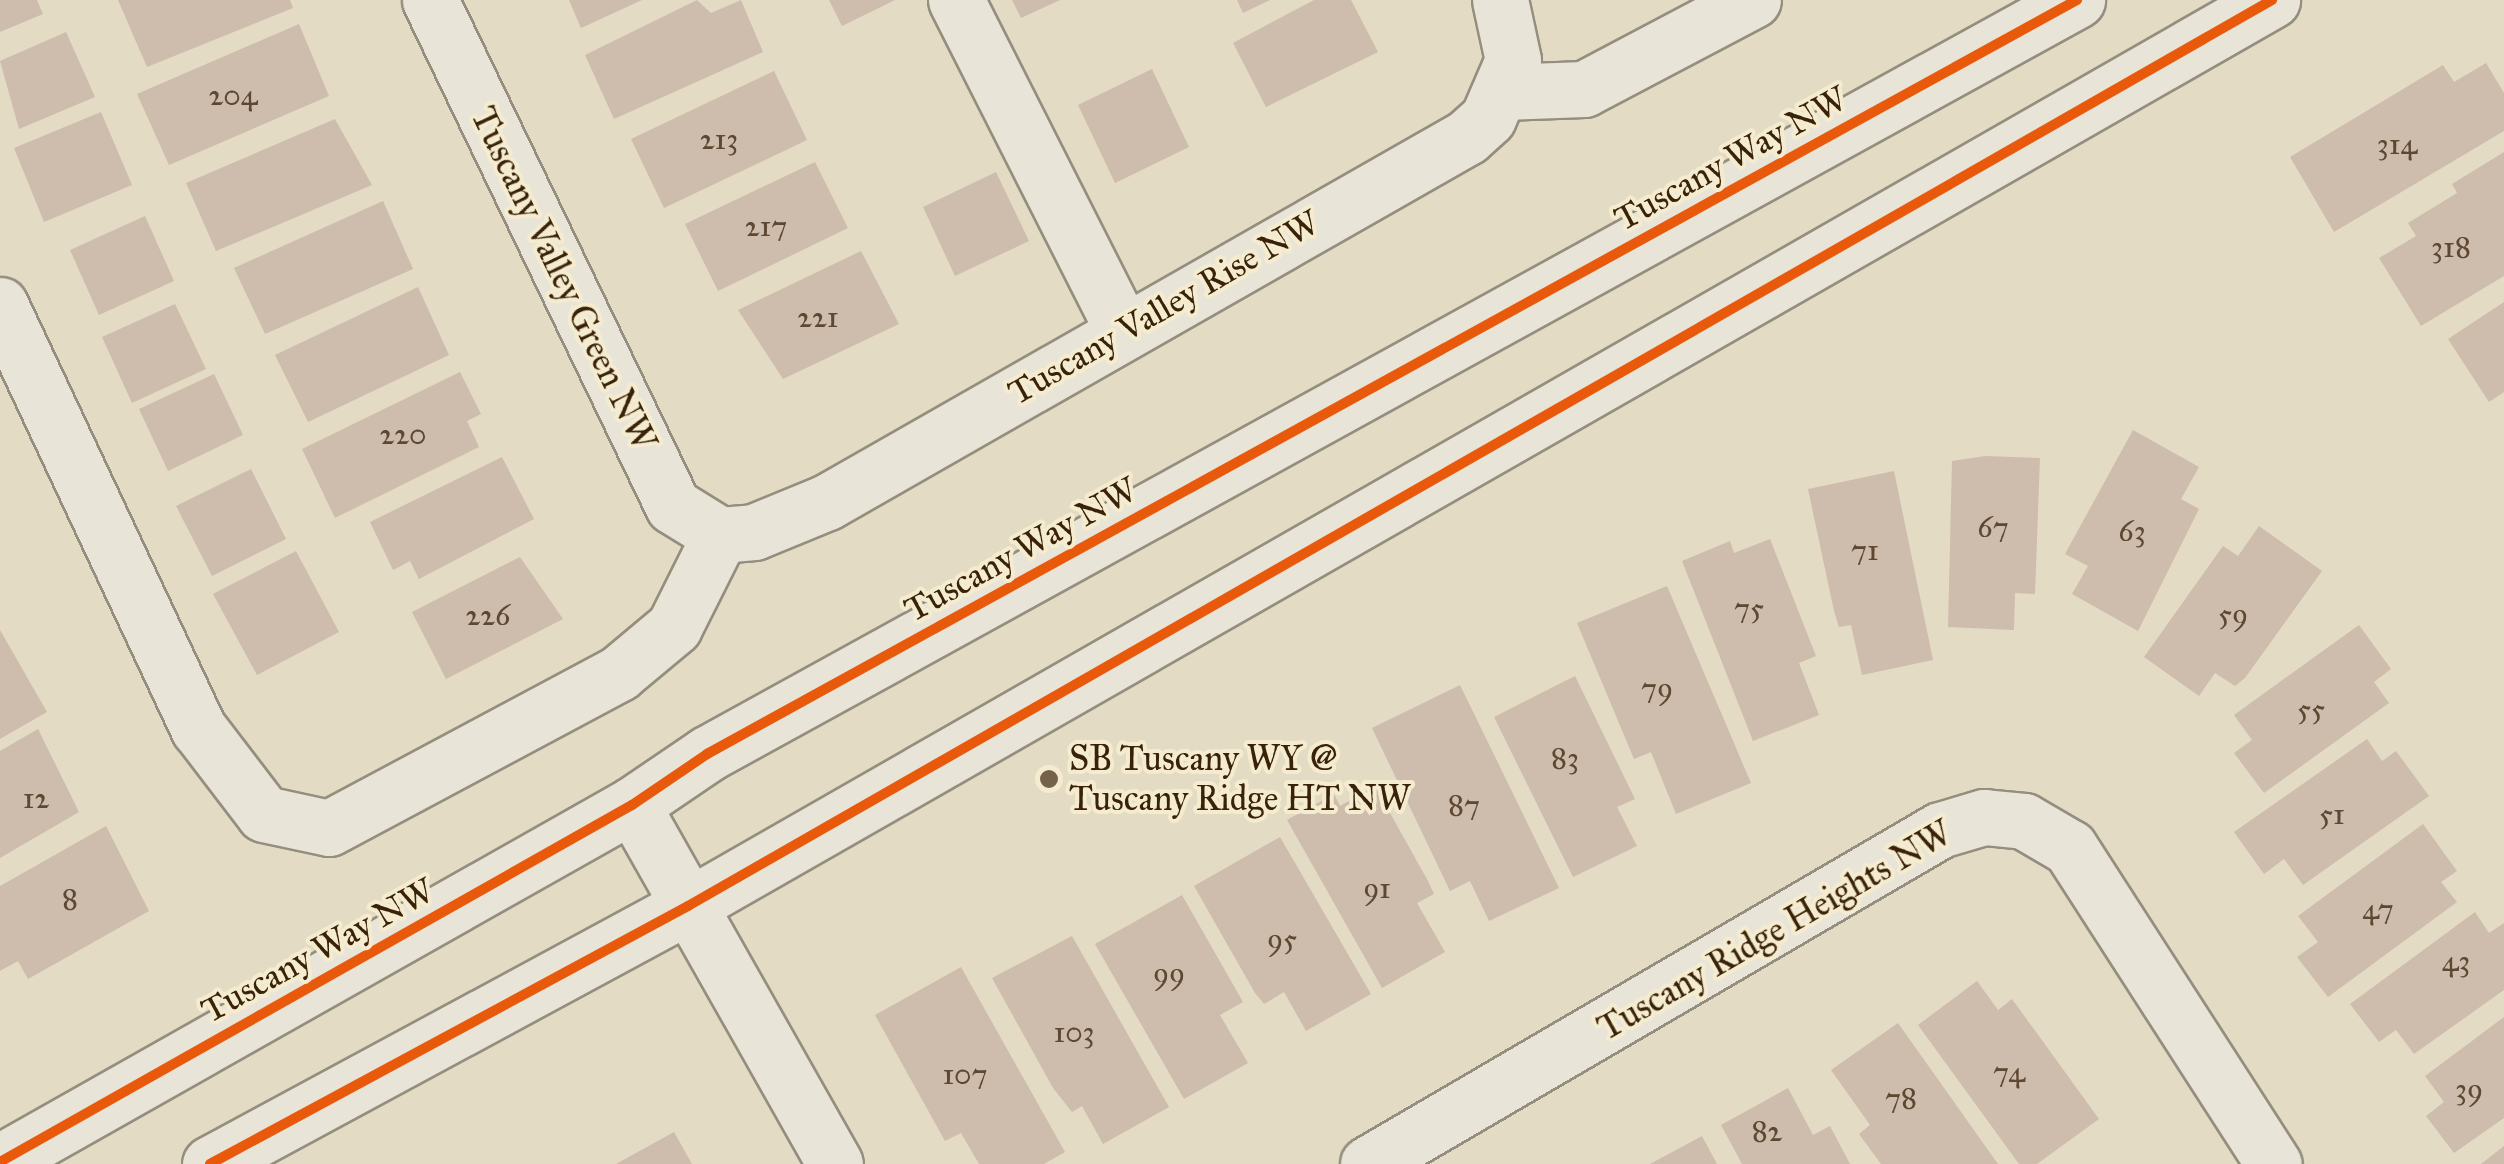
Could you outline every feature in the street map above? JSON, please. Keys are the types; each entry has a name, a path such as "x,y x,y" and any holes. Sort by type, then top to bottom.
{"street":[{"name":"Tuscany Valley Green NW","path":"430,0 673,506 720,535"},
{"path":"956,0 1122,328"},
{"name":"Tuscany Valley Rise NW","path":"720,535 754,532 826,502 1122,328 1467,137 1503,92 1512,44 1500,0"},
{"path":"1503,92 1584,89 1753,0"},
{"name":"Tuscany Way NW","path":"0,1162 632,806 724,744 2077,0"},
{"path":"210,1164 688,906 2272,0"},
{"path":"0,305 199,729 264,814 329,828 619,673 674,627 720,535"},
{"path":"632,806 835,1164"},
{"name":"Tuscany Ridge Heights NW","path":"1368,1164 1940,830 1984,816 2024,820 2070,848 2274,1164"}],"building":[{"path":"0,0 37,0 43,14 0,32"},
{"path":"118,0 290,0 293,8 147,67"},
{"path":"569,0 642,0 581,28"},
{"path":"697,0 711,13 741,0 763,52 614,119 585,55"},
{"path":"829,0 895,0 842,26"},
{"path":"1012,0 1060,0 1021,18"},
{"path":"1237,0 1270,0 1243,13"},
{"path":"1314,0 1351,0 1378,52 1266,107 1233,43"},
{"path":"299,24 329,96 169,165 137,94"},
{"path":"66,32 95,97 19,129 0,61"},
{"path":"2486,63 2504,93 2504,131 2334,232 2290,157 2443,65 2454,82"},
{"path":"1152,69 1189,147 1115,183 1078,105"},
{"path":"774,71 807,140 664,208 631,139"},
{"path":"101,112 132,185 44,222 14,148"},
{"path":"335,119 372,185 216,251 186,183"},
{"path":"2504,152 2504,276 2421,326 2379,258 2416,236 2408,223 2457,193 2452,184"},
{"path":"815,162 848,228 718,291 685,224"},
{"path":"996,172 1029,241 955,276 923,207"},
{"path":"383,201 413,269 265,334 234,268"},
{"path":"145,216 174,281 99,315 70,250"},
{"path":"861,251 899,324 783,379 738,310"},
{"path":"418,287 449,355 308,422 275,355"},
{"path":"2504,302 2504,392 2489,402 2448,339"},
{"path":"175,304 206,369 132,403 102,337"},
{"path":"460,372 481,414 467,421 479,447 335,518 302,449"},
{"path":"214,374 243,435 168,471 139,409"},
{"path":"2133,430 2199,467 2181,499 2199,509 2138,631 2072,594 2088,566 2065,554"},
{"path":"1985,456 2040,458 2035,594 2015,593 2014,630 1948,627 1952,461"},
{"path":"502,457 534,519 419,579 410,561 393,570 370,522"},
{"path":"251,469 286,539 212,576 176,506"},
{"path":"1894,471 1933,660 1862,675 1851,625 1839,627 1834,611 1808,489"},
{"path":"2259,526 2322,571 2245,678 2235,686 2215,673 2199,696 2144,657 2223,546 2238,556"},
{"path":"1770,539 1816,656 1799,663 1819,715 1753,741 1682,561 1730,541 1734,553"},
{"path":"296,551 339,632 257,675 213,594"},
{"path":"520,557 563,619 446,679 412,612"},
{"path":"1667,586 1751,783 1676,814 1651,752 1634,759 1577,623"},
{"path":"2359,625 2391,669 2374,682 2389,703 2264,793 2234,753 2252,740 2234,715"},
{"path":"0,630 47,712 0,739"},
{"path":"1575,676 1635,799 1617,807 1637,846 1573,877 1494,717"},
{"path":"1460,685 1559,888 1489,921 1470,881 1450,891 1372,728"},
{"path":"38,729 79,812 0,858 0,751"},
{"path":"2367,739 2382,761 2396,751 2429,796 2303,885 2284,859 2264,874 2234,832"},
{"path":"1375,786 1434,894 1417,903 1445,952 1382,988 1287,820 1334,794 1340,806"},
{"path":"2423,824 2457,871 2441,882 2457,902 2328,997 2297,957 2318,942 2298,916"},
{"path":"106,826 149,911 28,979 18,961 0,971 0,886"},
{"path":"1280,837 1371,994 1306,1031 1284,992 1264,1004 1255,993 1194,886"},
{"path":"1182,895 1243,1002 1220,1015 1248,1063 1184,1099 1095,944"},
{"path":"2475,912 2489,933 2504,923 2504,990 2414,1054 2396,1030 2379,1042 2350,1004"},
{"path":"1072,936 1169,1107 1103,1144 1082,1106 1072,1112 1053,1088 992,978"},
{"path":"961,967 1065,1152 1044,1164 979,1164 961,1133 945,1141 875,1015"},
{"path":"1977,981 1998,1010 2012,999 2099,1119 2037,1164 2019,1164 1918,1025"},
{"path":"2504,1017 2504,1118 2454,1153 2426,1116 2444,1102 2425,1076"},
{"path":"1898,1023 1998,1164 1881,1164 1859,1134 1870,1125 1831,1070"},
{"path":"1788,1088 1813,1135 1830,1126 1850,1164 1742,1164 1721,1125"},
{"path":"674,1132 692,1164 616,1164"},
{"path":"1702,1136 1717,1164 1650,1164"},
{"path":"2504,1146 2504,1164 2481,1164"}],"cycle path":[{"path":"0,1162 632,805 707,754 2077,0"},
{"path":"210,1164 688,906 2272,0"}],"place":[{"name":"SB Tuscany WY @ Tuscany Ridge HT NW","path":"1049,779"}]}
